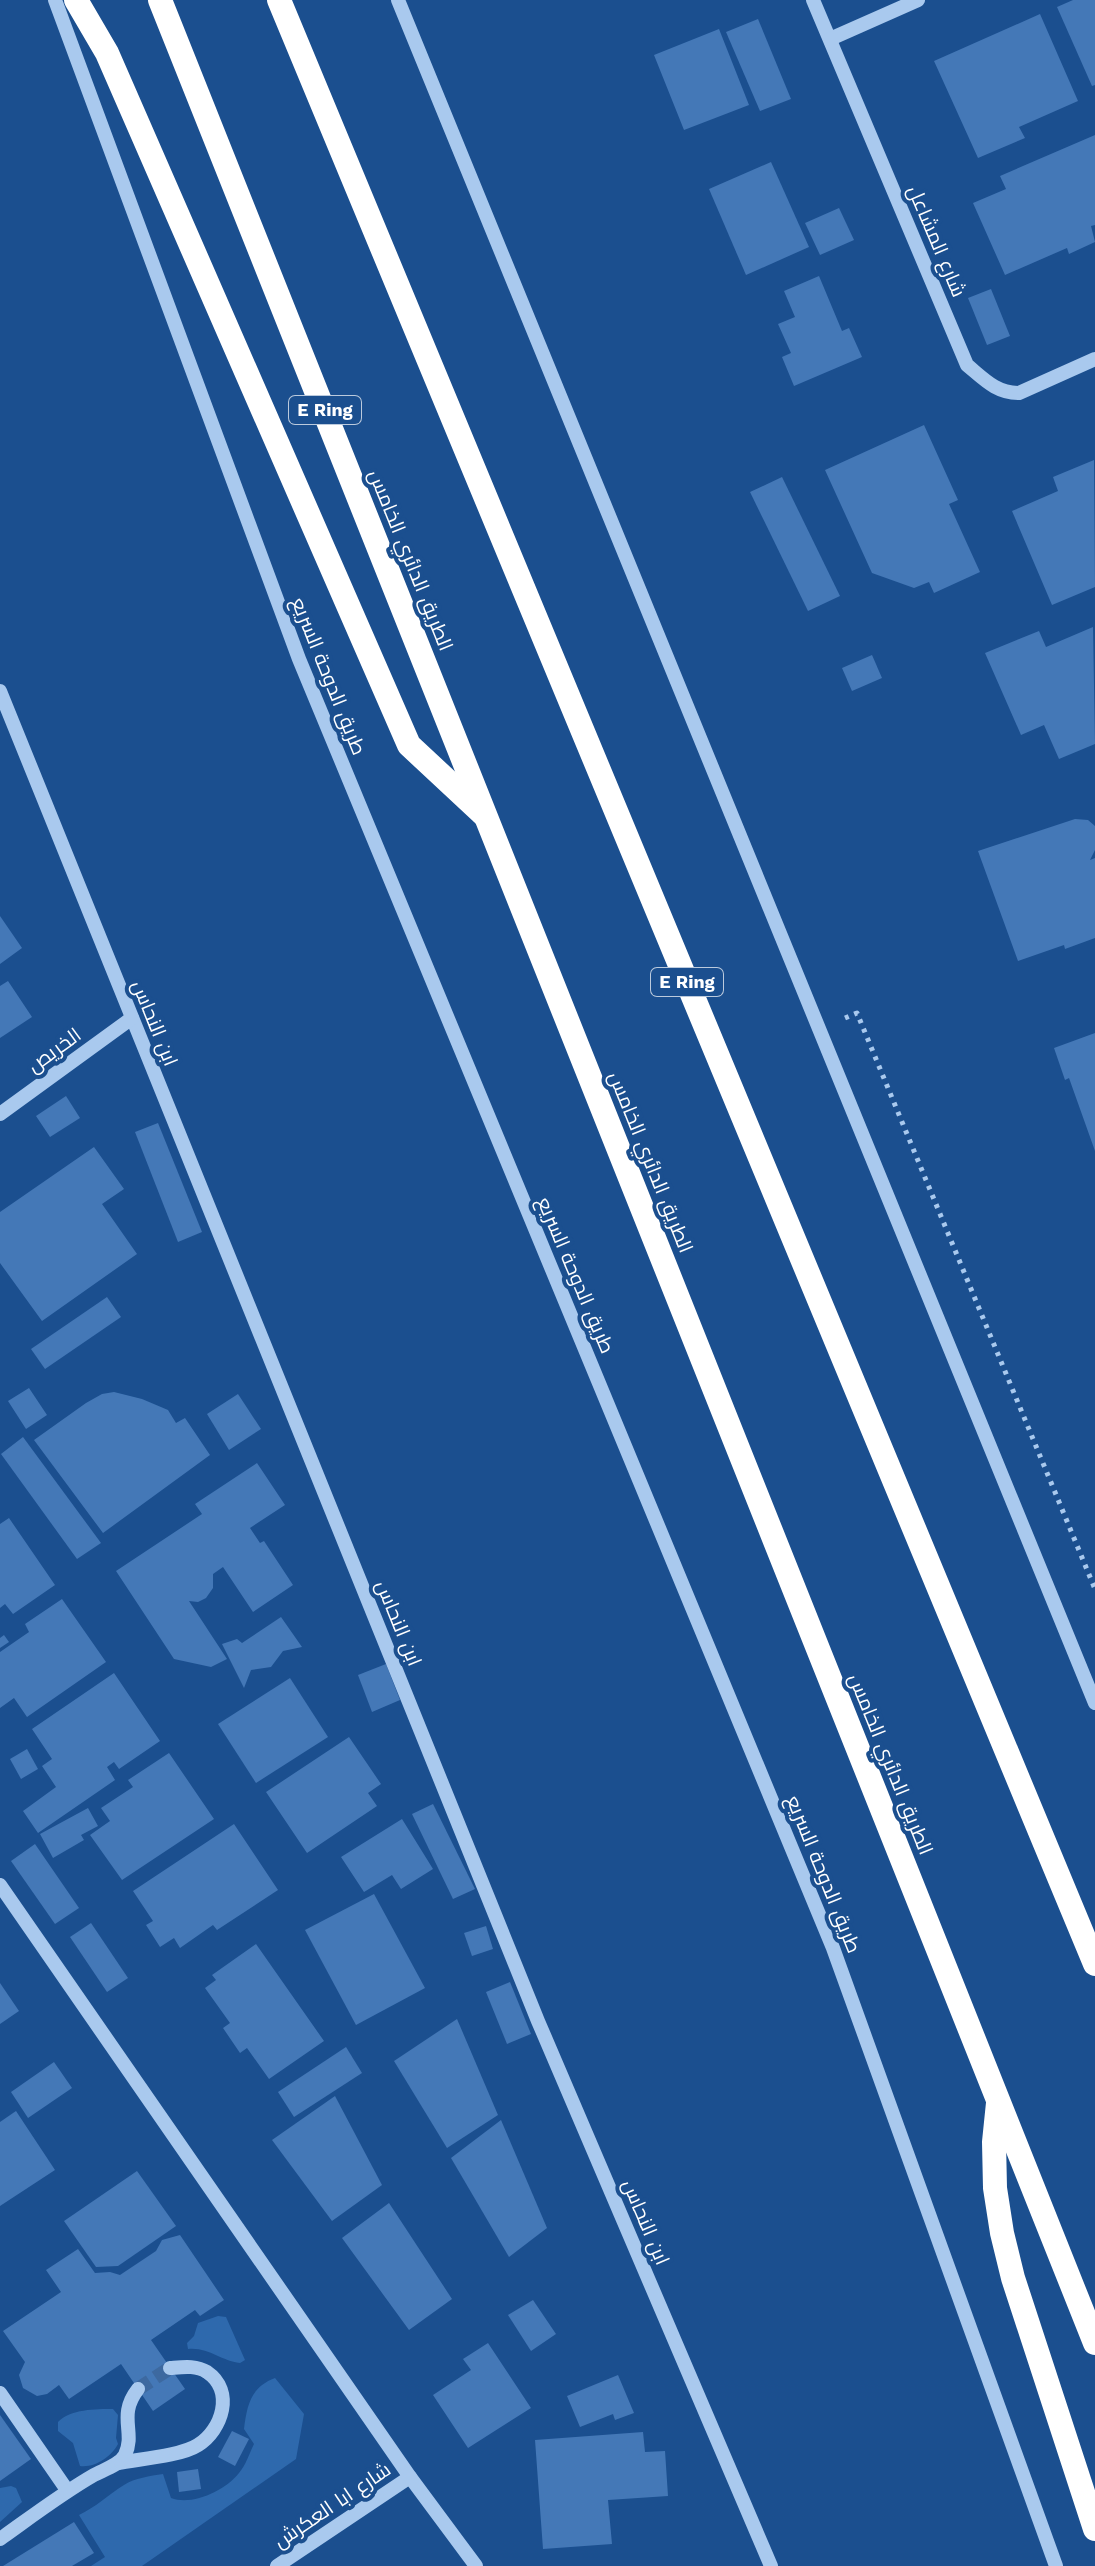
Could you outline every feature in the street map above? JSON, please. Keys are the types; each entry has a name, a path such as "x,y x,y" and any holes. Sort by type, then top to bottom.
{"highway":[{"path":"76,0 107,53 409,745 489,819"},
{"name":"الطريق الدائري الخامس","path":"160,0 1095,2343"},
{"name":"E Ring","path":"279,0 1095,1964"},
{"path":"998,2096 994,2142 995,2188 1002,2233 1013,2278 1095,2529"}],"street":[{"name":"طريق الدوحة السريع","path":"55,0 299,659 833,1948 1056,2566"},
{"path":"398,0 1095,1703"},
{"name":"شارع المشاعل","path":"813,0 967,365 994,388 1006,393 1019,393 1095,359"},
{"path":"830,39 918,0"},
{"name":"ابن النحاس","path":"0,691 538,2021 771,2566"},
{"name":"الخريص","path":"0,1114 132,1018"},
{"path":"0,1885 410,2477 476,2566"},
{"path":"0,2539 67,2490 118,2463 195,2448 207,2438 218,2424 224,2409 216,2382 206,2372 191,2367 170,2368"},
{"path":"118,2463 126,2454 126,2417 130,2400 138,2389"},
{"path":"0,2393 67,2490"},
{"name":"شارع ابا العكرش","path":"277,2566 410,2477"}],"path":[{"path":"818,1028 857,1013 1095,1589"}],"shaded area":[{"path":"218,2316 226,2317 245,2360 240,2363 202,2350 188,2349 187,2343 194,2336 198,2323"},
{"path":"275,2378 304,2414 296,2459 142,2566 91,2566 105,2557 79,2515 124,2485 163,2474 171,2498 179,2500 208,2495 225,2486 246,2463 254,2444 244,2429 252,2398 260,2386"},
{"path":"113,2409 118,2415 118,2444 102,2461 80,2466 73,2443 58,2431 58,2422 76,2412"},
{"path":"0,2488 16,2488 22,2502 0,2522"}],"building":[{"path":"1073,0 1095,0 1095,85 1092,86 1057,7"},
{"path":"1040,14 1078,101 1019,127 1025,138 978,158 934,61"},
{"path":"758,19 791,99 760,111 726,32"},
{"path":"719,29 749,105 684,130 654,55"},
{"path":"1095,135 1095,225 1091,226 1095,242 1069,254 1067,248 1005,275 973,203 1006,189 1000,176"},
{"path":"771,162 809,247 746,275 709,189"},
{"path":"839,208 854,240 820,255 805,223"},
{"path":"819,276 842,331 849,328 862,357 794,386 782,357 791,353 778,324 795,317 784,291"},
{"path":"991,289 1010,336 987,345 968,298"},
{"path":"924,425 958,500 949,504 980,572 934,593 929,582 914,588 872,573 825,470"},
{"path":"1094,460 1095,587 1052,605 1012,511 1058,491 1053,477"},
{"path":"782,477 840,596 808,611 750,492"},
{"path":"1093,627 1095,744 1059,759 1044,725 1021,735 985,653 1039,631 1046,647"},
{"path":"872,655 882,678 852,691 842,668"},
{"path":"1075,819 1088,820 1095,826 1095,850 1090,860 1095,858 1095,938 1018,961 978,851"},
{"path":"0,916 22,948 0,964"},
{"path":"8,981 32,1017 0,1038 0,986"},
{"path":"1095,1033 1095,1151 1069,1078 1065,1080 1054,1048"},
{"path":"66,1096 80,1118 50,1137 36,1116"},
{"path":"158,1123 202,1232 178,1242 135,1132"},
{"path":"94,1147 124,1189 102,1204 137,1254 42,1321 0,1263 0,1212"},
{"path":"107,1297 121,1317 45,1369 31,1349"},
{"path":"29,1388 47,1415 26,1429 8,1401"},
{"path":"114,1392 168,1410 176,1423 185,1418 210,1455 103,1533 34,1440 86,1403 102,1394"},
{"path":"238,1394 261,1429 229,1450 207,1414"},
{"path":"23,1437 101,1543 77,1559 1,1454"},
{"path":"257,1463 285,1505 250,1528 260,1543 264,1541 293,1585 253,1612 223,1567 213,1574 213,1588 206,1598 198,1602 189,1601 227,1659 211,1667 174,1659 116,1571 202,1514 195,1504"},
{"path":"9,1518 55,1585 13,1614 5,1604 0,1608 0,1524"},
{"path":"62,1599 106,1662 27,1717 14,1698 0,1708 0,1652 29,1632 25,1624"},
{"path":"281,1617 302,1647 283,1651 271,1667 251,1670 244,1688 222,1644 237,1639 242,1643"},
{"path":"4,1635 9,1642 0,1648 0,1638"},
{"path":"386,1664 400,1700 372,1712 358,1675"},
{"path":"114,1673 160,1741 119,1769 114,1762 107,1767 115,1780 38,1833 23,1811 56,1787 42,1766 52,1759 32,1729"},
{"path":"290,1678 328,1737 256,1783 218,1724"},
{"path":"349,1737 381,1784 368,1793 377,1806 307,1853 266,1792"},
{"path":"27,1749 38,1769 21,1779 10,1759"},
{"path":"169,1753 214,1819 122,1880 90,1835 110,1821 101,1808 133,1787 128,1780"},
{"path":"433,1804 475,1889 453,1899 412,1814"},
{"path":"88,1808 98,1826 81,1835 84,1840 53,1858 40,1834"},
{"path":"402,1819 433,1869 401,1889 392,1875 364,1892 341,1857"},
{"path":"234,1824 278,1890 217,1930 213,1925 180,1948 174,1938 160,1947 146,1925 153,1921 133,1891"},
{"path":"35,1844 79,1908 55,1924 11,1861"},
{"path":"374,1894 425,1988 356,2025 305,1930"},
{"path":"91,1923 128,1978 107,1992 70,1937"},
{"path":"486,1926 493,1949 472,1956 464,1933"},
{"path":"256,1944 324,2041 269,2079 247,2048 240,2053 223,2028 230,2023 205,1988 216,1980 212,1975"},
{"path":"510,1982 531,2034 507,2044 486,1992"},
{"path":"0,1983 19,2011 0,2024"},
{"path":"457,2019 498,2115 447,2148 394,2061"},
{"path":"346,2047 362,2073 294,2117 278,2092"},
{"path":"54,2062 72,2088 28,2118 11,2092"},
{"path":"335,2096 382,2185 332,2221 272,2140"},
{"path":"16,2111 55,2170 0,2206 0,2122"},
{"path":"501,2120 547,2228 509,2257 451,2158"},
{"path":"137,2171 176,2226 118,2266 96,2267 64,2221"},
{"path":"389,2203 452,2299 409,2330 342,2238"},
{"path":"180,2235 224,2300 200,2316 195,2310 151,2340 185,2389 153,2411 121,2364 69,2399 59,2385 47,2394 37,2396 23,2388 19,2375 25,2362 3,2331 61,2292 46,2270 78,2249 95,2273 120,2275 156,2251 162,2240"},
{"path":"533,2300 556,2334 531,2351 508,2315"},
{"path":"488,2343 531,2408 468,2448 433,2395 471,2370 463,2359"},
{"path":"618,2375 634,2413 615,2420 613,2414 580,2427 567,2396"},
{"path":"0,2415 31,2459 0,2481"},
{"path":"232,2431 249,2439 235,2466 218,2457"},
{"path":"643,2432 645,2452 665,2451 668,2496 608,2500 612,2544 543,2549 535,2440"},
{"path":"198,2469 201,2489 179,2492 177,2472"},
{"path":"74,2522 94,2553 72,2566 3,2566"}],"tunnel":[{"path":"138,2389 170,2368"}]}
